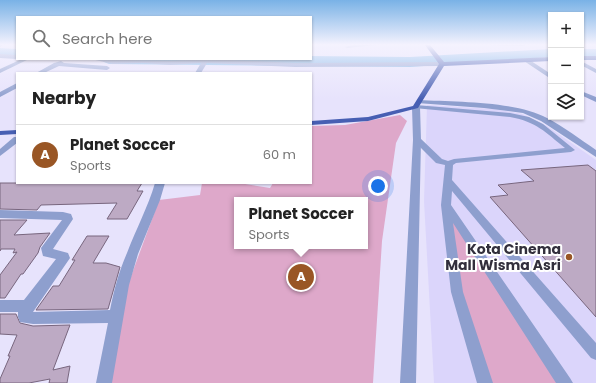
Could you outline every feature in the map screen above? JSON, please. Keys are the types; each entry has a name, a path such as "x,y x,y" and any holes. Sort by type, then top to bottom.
{"main road":[{"path":"312,123 368,119 417,105 442,64 466,63"},
{"path":"0,133 16,132"}],"street":[{"path":"0,71 18,63"},
{"path":"41,72 61,63"},
{"path":"102,72 112,63"},
{"path":"199,72 204,63"},
{"path":"257,63 295,65 442,64"},
{"path":"530,63 548,75"},
{"path":"56,64 107,68"},
{"path":"292,72 295,65"},
{"path":"584,65 596,71"},
{"path":"0,95 16,86"},
{"path":"584,94 596,100"},
{"path":"408,383 417,105 484,106 524,111 544,119 594,152"},
{"path":"0,153 16,139"},
{"path":"104,383 122,285 132,254 155,200 160,184"},
{"path":"0,214 63,216 67,217 68,219 47,248 47,253 62,255 64,258 28,306 25,317 116,316"},
{"path":"0,306 28,306"}],"lane":[{"path":"416,140 438,161 450,164 454,161 568,152 571,150 541,125 527,118 510,114 417,105"},
{"path":"450,164 446,205 458,292 485,383"},
{"path":"448,181 596,353"},
{"path":"446,205 565,383"}],"shaded area":[{"path":"427,105 494,109 522,114 547,126 596,160 596,383 434,383 424,201"},
{"path":"400,115 407,121 396,143 382,241 373,383 111,383 126,290 159,200 200,195 202,184 245,184 270,188 272,184 312,184 312,126 345,125"},
{"path":"446,205 565,383 485,383 457,292"}],"building":[{"name":"Kota Cinema Mall Wisma Asri","path":"588,165 596,171 596,317 490,197 508,195 498,185 534,181 521,170"},
{"path":"0,183 141,184 137,191 143,191 127,219 107,219 117,203 41,205 37,210 0,209"},
{"path":"0,220 27,220 14,235 50,233 40,247 38,253 23,274 21,274 5,298 0,298 0,275 17,252 13,253 15,249 1,249 0,251"},
{"path":"87,236 109,236 93,263 106,263 120,267 108,309 36,310 53,286 59,286 75,260 72,260"},
{"path":"0,314 16,314 20,323 33,326 70,325 53,370 70,366 67,383 49,383 50,379 29,383 0,383 0,379 10,356 8,356 17,335 0,334"}],"place":[{"name":"Kota Cinema Mall Wisma Asri","path":"569,257"},
{"name":"Planet Soccer","path":"301,277"}]}
